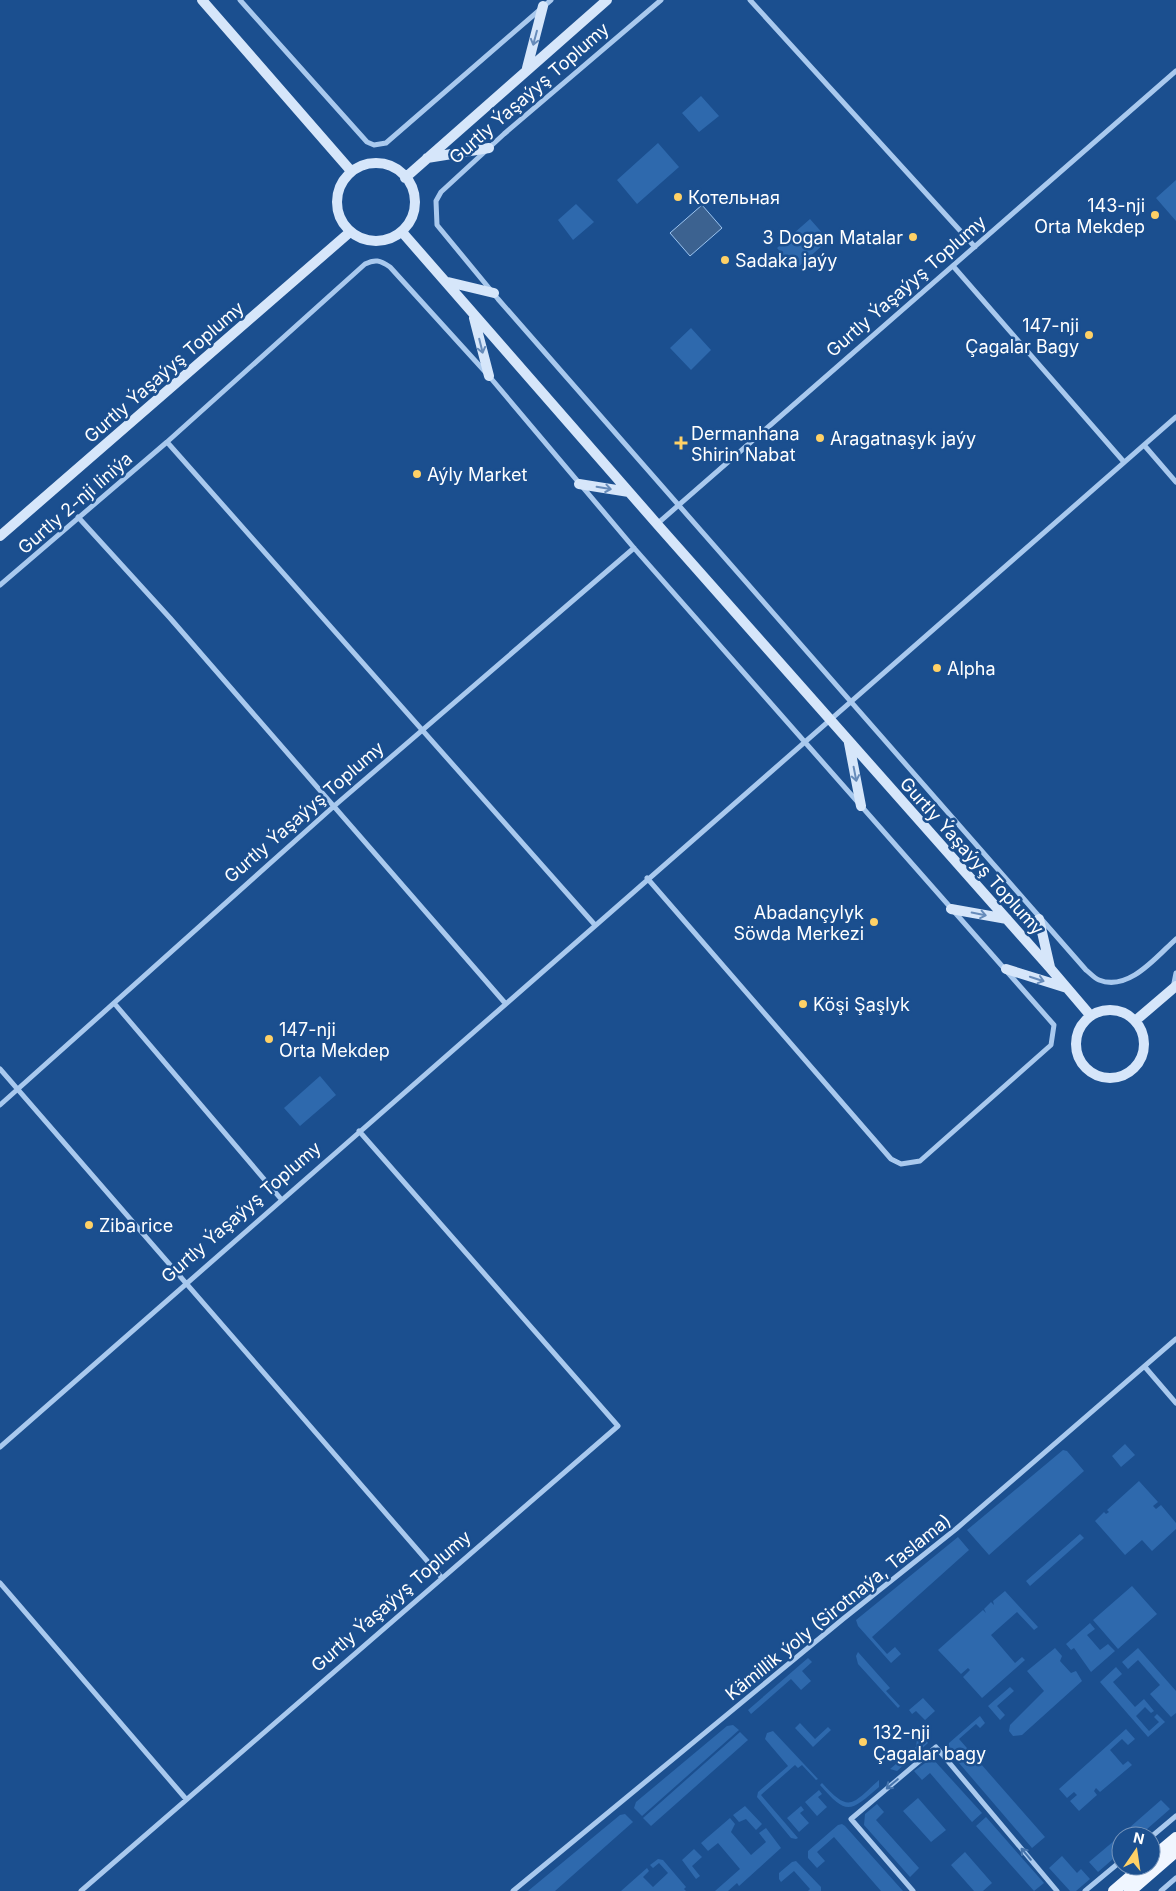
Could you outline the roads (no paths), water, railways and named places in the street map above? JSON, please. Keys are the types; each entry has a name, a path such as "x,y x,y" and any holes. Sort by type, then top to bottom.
{"main road":[{"path":"1161,1851 1176,1838"},
{"path":"1130,1891 1176,1851"},
{"path":"1114,1891 1131,1876"}],"street":[{"path":"202,0 351,171"},
{"path":"240,0 360,135 367,142 374,145 386,143 547,3"},
{"name":"Gurtly Ýaşaýyş Toplumy","path":"405,178 607,0"},
{"name":"Gurtly Ýaşaýyş Toplumy","path":"494,293 437,225 436,201 441,192 489,148 661,0"},
{"path":"750,0 975,247"},
{"path":"527,69 547,3"},
{"name":"Gurtly Ýaşaýyş Toplumy","path":"656,524 679,506 1176,71"},
{"path":"426,158 489,148"},
{"path":"381,163 396,168 405,178 414,192 415,206 411,220 402,232 390,239 376,242 362,239 350,232 340,220 336,205 341,183 351,171 365,164 381,163"},
{"name":"Gurtly Ýaşaýyş Toplumy","path":"0,536 350,232"},
{"name":"Gurtly Ýaşaýyş Toplumy","path":"402,232 448,282 473,315 656,524 1090,1015"},
{"name":"Gurtly 2-nji liniýa","path":"0,585 167,442 357,270 373,260 381,261 390,267 489,376"},
{"path":"953,266 1124,462"},
{"path":"448,282 494,293 1039,919 1086,970 1099,980 1116,982 1136,974 1176,939"},
{"path":"473,315 489,376 634,548 1054,1025 1051,1045 920,1161 901,1164 891,1159 647,878"},
{"path":"829,720 1176,417"},
{"path":"167,442 595,925"},
{"path":"1144,446 1176,482"},
{"path":"580,484 629,492"},
{"path":"78,517 170,618 505,1002"},
{"name":"Gurtly Ýaşaýyş Toplumy","path":"0,1105 333,807 634,548"},
{"name":"Gurtly Ýaşaýyş Toplumy","path":"0,1446 829,720"},
{"path":"848,742 861,806"},
{"path":"952,909 1007,919"},
{"path":"1039,919 1050,968"},
{"path":"1006,969 1068,989"},
{"path":"1135,1021 1174,988 1176,973"},
{"path":"114,1003 282,1199"},
{"path":"1112,1009 1123,1012 1135,1021 1144,1038 1144,1050 1140,1061 1132,1070 1122,1076 1110,1078 1088,1071 1080,1062 1076,1052 1077,1032 1090,1015 1100,1010 1112,1009"},
{"path":"0,1069 442,1578"},
{"name":"Gurtly Ýaşaýyş Toplumy","path":"81,1891 618,1426 359,1131"},
{"name":"Kämillik ýoly (Sirotnaýa, Taslama)","path":"513,1891 843,1619 956,1529 1145,1368 1176,1339"},
{"path":"1145,1368 1176,1403"},
{"path":"0,1583 186,1800"},
{"path":"913,1891 851,1818 936,1747 1057,1891"},
{"path":"1161,1829 1176,1816"},
{"path":"1085,1891 1111,1869"},
{"path":"1161,1891 1176,1878"}],"place":[{"name":"Котельная","path":"678,197"},
{"name":"143-nji Orta Mekdep","path":"1155,215"},
{"name":"3 Dogan Matalar","path":"913,237"},
{"name":"Sadaka jaýy","path":"725,260"},
{"name":"147-nji Çagalar Bagy","path":"1089,335"},
{"name":"Aragatnaşyk jaýy","path":"820,438"},
{"name":"Dermanhana Shirin Nabat","path":"681,443"},
{"name":"Aýly Market","path":"417,474"},
{"name":"Alpha","path":"937,668"},
{"name":"Abadançylyk Söwda Merkezi","path":"874,922"},
{"name":"Köşi Şaşlyk","path":"803,1004"},
{"name":"147-nji Orta Mekdep","path":"269,1039"},
{"name":"Ziba rice","path":"89,1225"},
{"name":"132-nji Çagalar bagy","path":"863,1742"}]}
